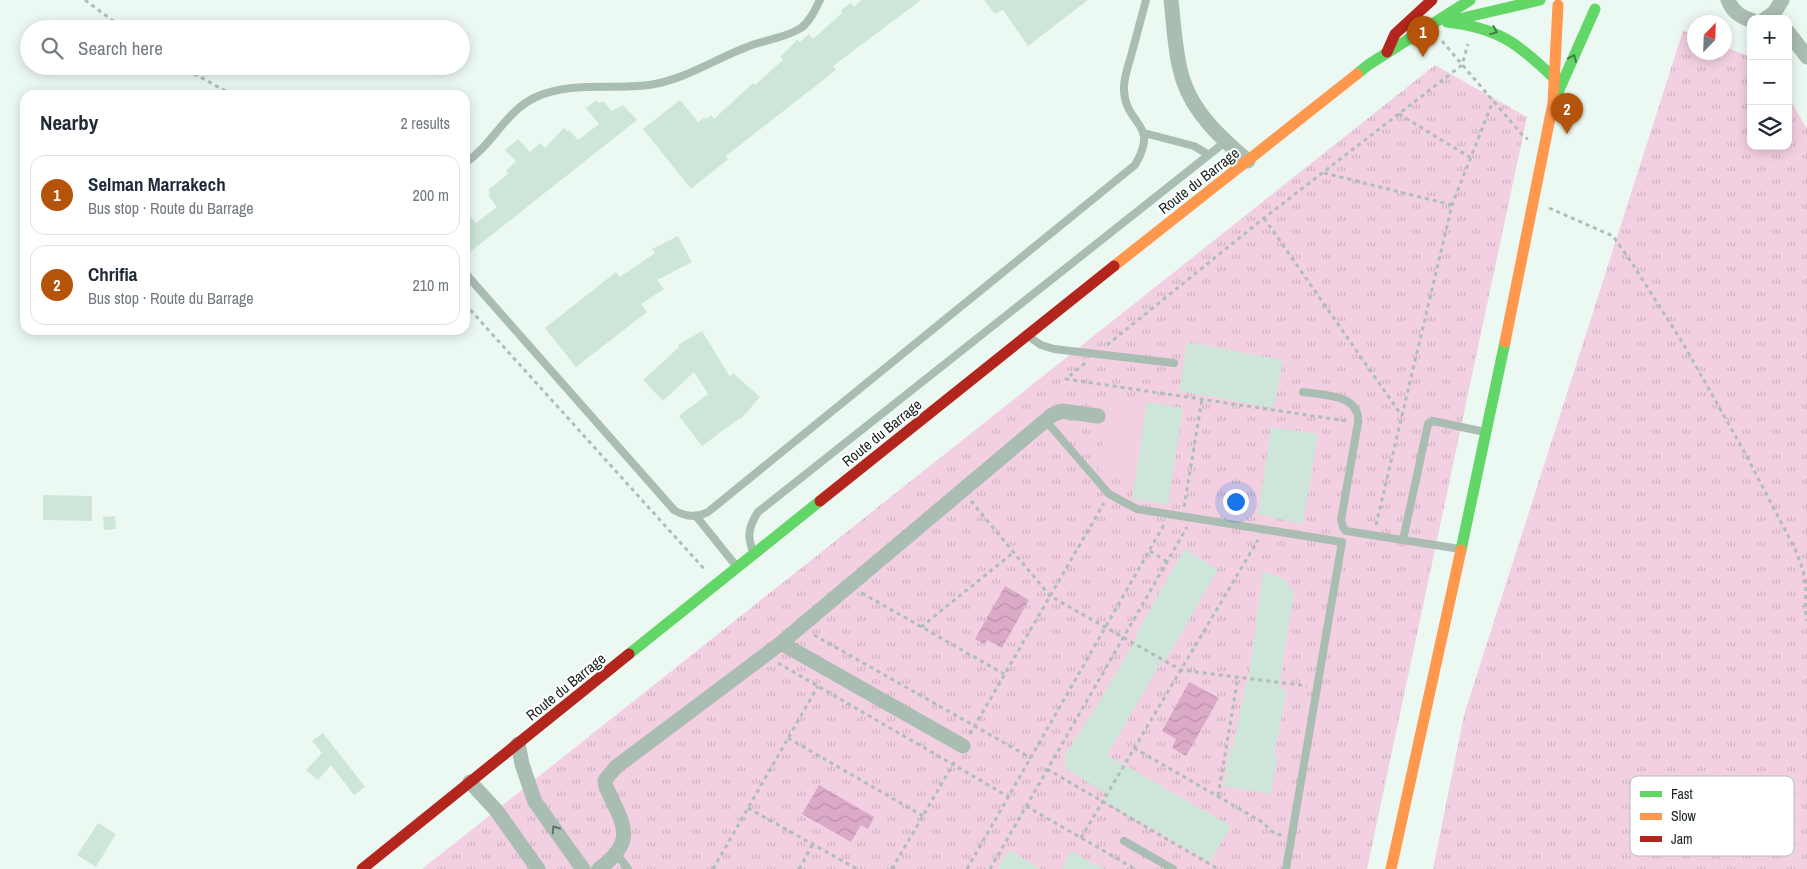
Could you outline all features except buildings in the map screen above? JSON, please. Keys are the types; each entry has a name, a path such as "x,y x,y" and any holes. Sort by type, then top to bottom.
{"main road":[{"path":"1387,52 1395,34 1432,0"},
{"name":"Route du Barrage","path":"362,869 1027,335 1248,161 1387,52 1470,0"},
{"name":"Route du Barrage","path":"1428,28 1540,0"},
{"path":"1392,869 1487,433 1554,103 1554,3 1570,10"},
{"path":"1582,11 1595,9 1606,3"},
{"path":"1554,103 1595,9"},
{"path":"1446,22 1473,25 1506,36 1526,50 1555,79"}],"street":[{"path":"1171,0 1183,80 1192,101 1225,142 1248,161"},
{"path":"1728,0 1734,12 1747,19"},
{"path":"1792,37 1807,57"},
{"path":"599,869 612,860 621,846 625,830 606,787 605,780 608,775 800,627 1046,421 1062,411 1098,416"},
{"path":"781,642 963,746"},
{"path":"518,744 524,770 536,802 583,869"},
{"path":"470,782 496,810 538,869"}],"lane":[{"path":"470,159 484,149 516,110 535,97 559,90 645,86 682,76 731,53 795,32 807,22 820,0"},
{"path":"470,279 674,510 684,515 696,516 708,512 1135,165 1145,142 1144,133 1127,106 1124,81 1146,0"},
{"path":"1144,133 1194,146 1209,155"},
{"path":"755,554 750,546 748,534 751,523 758,512 1225,142"},
{"path":"1027,335 1047,348 1174,363"},
{"path":"1303,392 1347,400 1358,412 1358,423 1341,520 1343,528 1461,549"},
{"path":"1046,421 1109,494 1138,509 1342,542 1286,869"},
{"path":"1403,540 1428,424 1433,421 1487,433"},
{"path":"696,516 738,568"},
{"path":"1124,841 1173,869"},
{"path":"616,853 628,869"}],"path":[{"path":"85,0 112,20"},
{"path":"1358,423 1066,379 1264,218 1324,174 1462,65 1473,25"},
{"path":"1428,28 1524,137 1545,145"},
{"path":"196,75 224,90"},
{"path":"1374,535 1452,205 1493,101"},
{"path":"1399,114 1470,158"},
{"path":"1324,174 1452,205"},
{"path":"1533,201 1613,236 1632,262 1745,453 1795,549 1803,570 1806,587 1804,608 1807,621"},
{"path":"1264,218 1402,416"},
{"path":"470,310 718,584"},
{"path":"1183,516 1202,399"},
{"path":"962,491 1050,596 1181,670 1318,688"},
{"path":"892,869 1109,494"},
{"path":"967,869 1171,514"},
{"path":"990,869 1192,518"},
{"path":"1081,838 1264,529"},
{"path":"1150,551 1167,562"},
{"path":"921,627 1014,552"},
{"path":"849,586 1004,674"},
{"path":"800,627 1030,758"},
{"path":"778,663 1009,797"},
{"path":"1218,796 1238,677"},
{"path":"713,869 818,686"},
{"path":"788,738 923,816"},
{"path":"1134,748 1262,822 1275,834 1292,837"},
{"path":"1048,768 1218,869"},
{"path":"1026,806 1135,869"},
{"path":"748,808 857,869"},
{"path":"799,869 813,844"}],"green space":[{"path":"1683,31 1687,32 1687,60 1732,60 1732,50 1747,55 1747,150 1792,150 1792,103 1807,129 1807,869 1433,869 1464,715"},
{"path":"1435,65 1527,117 1367,869 422,869"},
{"path":"1109,396 1147,402 1136,476 1098,470"}],"water":[{"path":"1005,586 1029,600 1002,648 987,640 984,644 975,639"},
{"path":"1189,682 1219,698 1186,756 1172,748 1176,739 1162,731"},
{"path":"819,785 874,817 868,829 861,825 851,842 802,814"}],"traffic: fast":[{"path":"1357,74 1368,65 1470,0"},
{"path":"1450,21 1540,0"},
{"path":"1559,90 1595,9"},
{"path":"1447,22 1495,33 1519,47 1555,79"},
{"path":"1461,550 1505,342"},
{"path":"629,654 820,501"}],"traffic: slow":[{"path":"1505,342 1553,103 1558,5"},
{"path":"1114,266 1357,74"},
{"path":"1391,869 1461,550"}],"traffic: jam":[{"path":"1387,52 1395,34 1432,0"},
{"path":"820,501 1114,266"},
{"path":"362,869 629,654"}],"place":[{"name":"Selman Marrakech","path":"1423,57"},
{"name":"Chrifia","path":"1567,134"}]}
